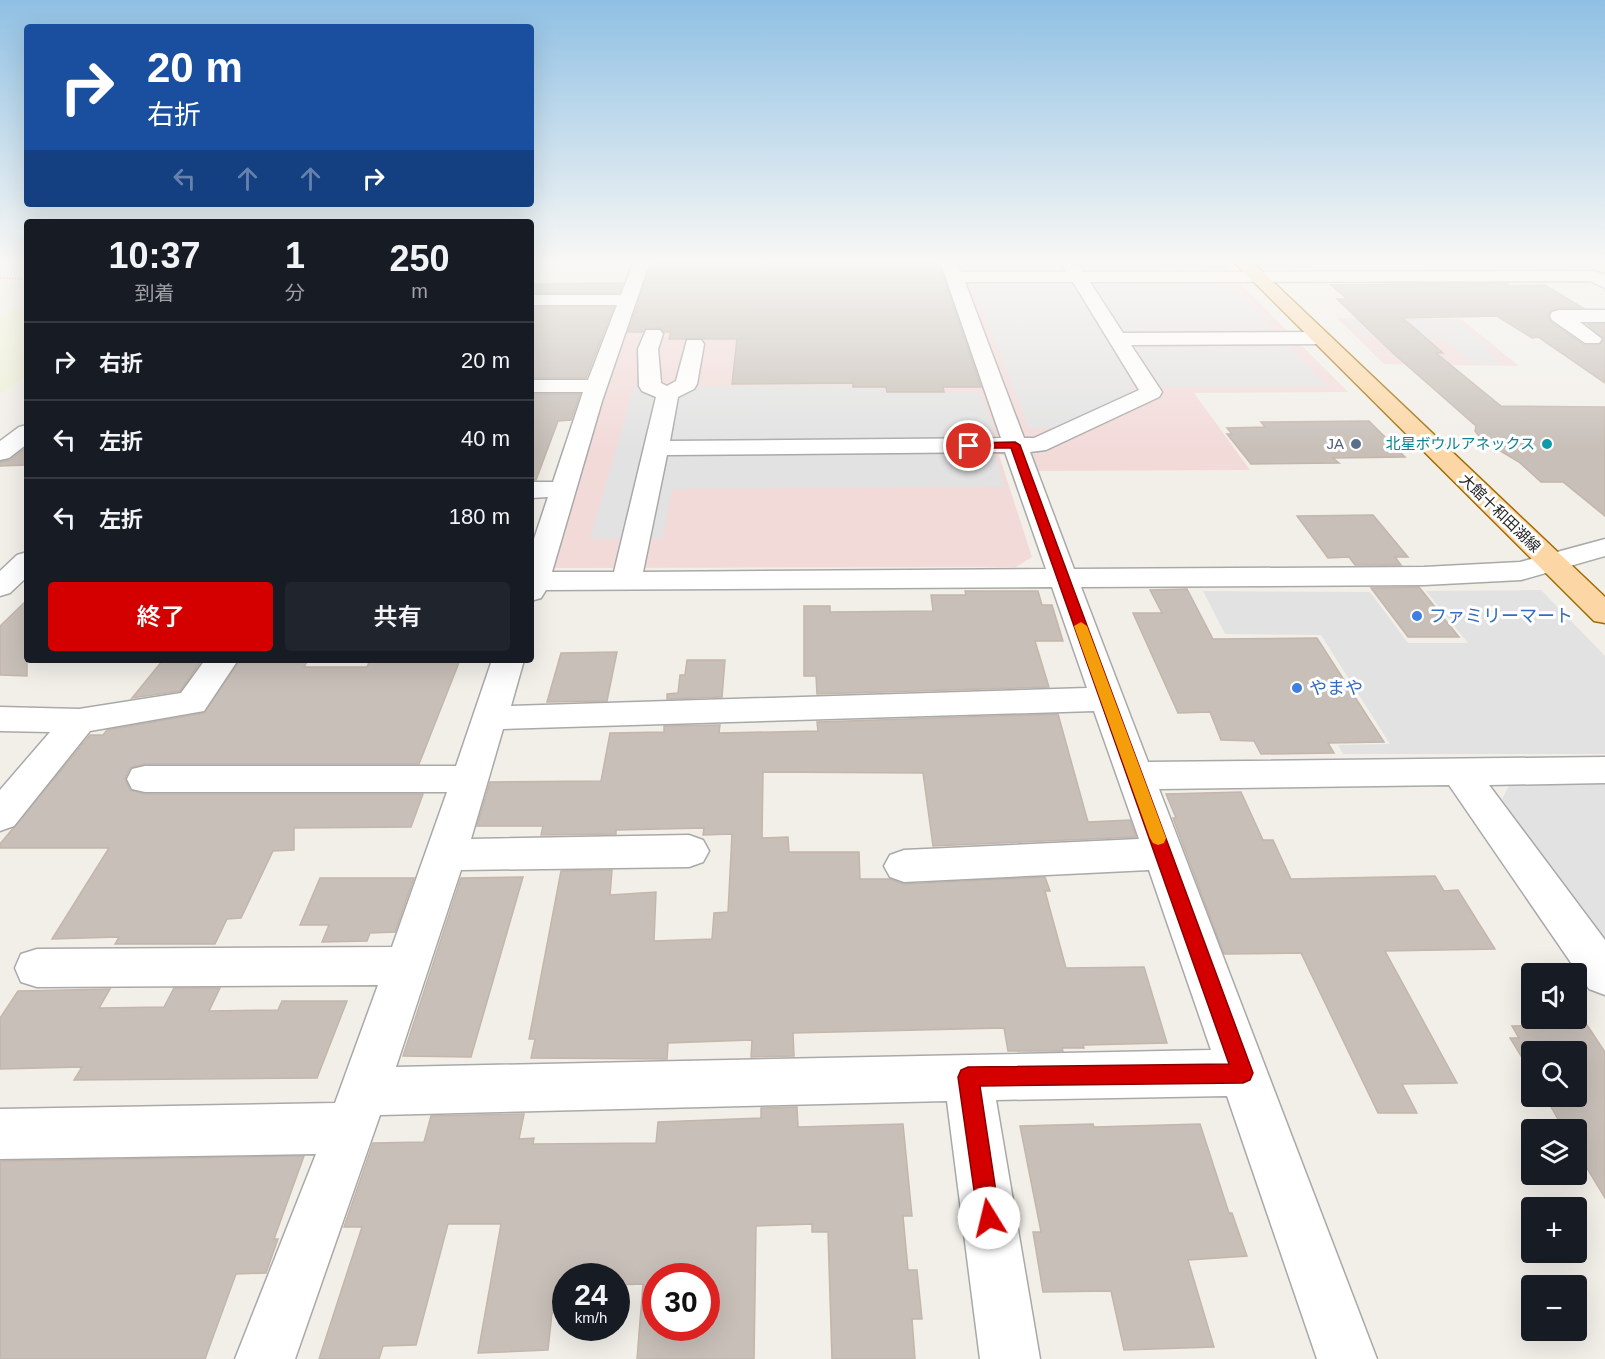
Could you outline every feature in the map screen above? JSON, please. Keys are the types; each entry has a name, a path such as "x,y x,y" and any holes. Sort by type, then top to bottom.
{"main road":[{"name":"大館十和田湖線","path":"1306,324 1605,614"}],"street":[{"path":"534,578 596,386 620,324"},
{"path":"971,324 1347,1359"},
{"path":"656,448 1042,444 1151,392 1108,324"},
{"path":"1570,324 1592,339"},
{"path":"653,334 648,349 650,386 668,394"},
{"path":"1117,339 1320,338"},
{"path":"627,579 668,394 686,384 694,344"},
{"path":"534,386 596,386"},
{"path":"0,453 24,434"},
{"path":"534,490 564,489"},
{"path":"534,584 627,579 1424,576 1521,571 1605,547"},
{"path":"1552,564 1605,568"},
{"path":"7,585 24,565"},
{"path":"0,719 79,721 192,703 220,663"},
{"path":"265,1359 446,855 507,663"},
{"path":"489,718 1109,699"},
{"path":"0,816 79,721"},
{"path":"1136,776 1605,770"},
{"path":"1459,772 1605,975"},
{"path":"145,779 469,780"},
{"path":"446,855 689,850"},
{"path":"904,866 1164,854"},
{"path":"36,968 406,966"},
{"path":"0,1134 356,1110 968,1077 1243,1073"},
{"path":"968,1077 1010,1359"}],"shaded area":[{"path":"628,324 1281,324 1348,392 1194,393 1250,470 1034,471 1027,455 999,455 1032,557 1016,567 551,568 553,545"},
{"path":"988,324 1096,324 1133,384 1129,393 1059,428 1029,428"},
{"path":"1120,324 1267,324 1271,329 1124,330"},
{"path":"1344,324 1468,324 1519,366 1384,364"},
{"path":"1350,324 1462,324 1492,348 1484,348 1503,364 1474,364 1443,338 1363,337"},
{"path":"1289,347 1327,386 1162,387 1136,348"},
{"path":"850,385 851,388 883,388 884,393 981,393 1002,454 995,454 1005,487 672,489 662,539 590,539 634,386"},
{"path":"1541,590 1605,656 1605,754 1343,754 1338,745 1390,744 1321,635 1225,634 1203,591 1370,592 1408,643 1468,643 1426,591"},
{"path":"1605,782 1605,946 1502,799 1510,784"}],"green space":[{"path":"0,324 24,324 24,377 0,394"}],"building":[{"path":"534,324 607,324 586,378 534,378"},
{"path":"631,324 960,324 981,387 943,387 944,392 887,392 886,387 853,387 853,383 732,384 737,339 669,339 671,332 664,332 660,328 646,328 643,332 628,332"},
{"path":"1363,324 1410,324 1443,353 1436,353 1501,406 1605,407 1605,516 1563,482 1541,482 1519,462 1482,440 1475,431 1476,426"},
{"path":"1510,324 1554,324 1584,345 1599,345 1604,339 1587,324 1605,324 1605,383 1538,337 1532,338"},
{"path":"534,394 580,394 571,420 558,421 536,480 534,480"},
{"path":"1369,421 1405,457 1333,458 1339,463 1251,464 1227,434 1232,434 1227,428 1265,427 1261,422"},
{"path":"24,449 24,465 0,466 0,462 10,460"},
{"path":"1373,515 1408,557 1395,557 1401,565 1355,565 1349,557 1328,558 1297,516"},
{"name":"ファミリーマート","path":"1419,587 1459,637 1408,637 1371,588"},
{"path":"1187,589 1213,639 1317,638 1384,742 1328,743 1334,753 1261,754 1254,741 1221,740 1210,712 1178,713 1133,613 1162,613 1150,590"},
{"path":"965,591 1038,591 1042,605 1052,605 1063,641 1035,641 1049,687 817,694 816,676 804,676 804,606 830,606 830,612 933,611 931,595 966,595"},
{"path":"24,603 24,663 27,663 27,676 0,675 0,626"},
{"path":"617,652 607,701 547,702 561,653"},
{"path":"687,660 725,660 722,697 667,699 667,694 678,693 680,675 685,675"},
{"path":"161,663 200,663 180,691 132,698"},
{"path":"238,663 306,663 304,667 367,667 369,663 459,663 419,764 145,764 130,768 125,778 130,790 145,794 423,794 411,827 294,828 294,850 273,851 241,918 227,919 215,944 115,944 119,937 52,939 109,848 0,848 0,844 90,735 103,735 107,730 204,713"},
{"path":"1058,714 1088,822 1130,820 1136,837 933,846 923,773 763,772 762,838 788,837 789,852 859,852 860,879 889,879 904,884 1045,877 1050,891 1045,891 1066,968 1144,967 1167,1043 1083,1045 1084,1048 1062,1048 1063,1051 1008,1051 1004,1028 793,1033 794,1056 751,1057 752,1040 668,1043 667,1059 531,1058 535,1039 529,1039 561,871 612,870 610,895 656,892 654,941 712,939 714,913 728,912 732,834 703,835 704,828 616,830 616,834 541,835 543,826 477,826 490,782 601,781 610,733 664,732 664,726 720,725 719,733 818,731 817,722"},
{"path":"1241,792 1263,840 1273,840 1291,879 1435,876 1444,891 1458,890 1495,949 1385,951 1457,1083 1402,1084 1417,1113 1378,1113 1301,953 1224,954 1166,794"},
{"path":"523,877 471,1057 403,1056 461,878"},
{"path":"320,878 414,878 395,932 370,933 367,941 322,942 329,925 300,925"},
{"path":"174,988 220,988 209,1011 278,1010 282,1001 347,1001 317,1078 74,1080 82,1067 0,1069 0,1018 18,991 110,989 99,1008 164,1007"},
{"path":"1587,1025 1605,1052 1605,1198 1587,1168 1587,1119 1558,1119 1551,1107 1587,1107 1587,1041 1521,1041 1521,1056 1510,1038 1519,1038 1512,1026 1521,1026 1521,1029 1587,1029"},
{"path":"797,1107 798,1127 903,1124 912,1216 903,1216 908,1270 917,1270 922,1319 912,1319 915,1359 832,1359 828,1232 812,1232 812,1224 756,1226 754,1359 637,1359 642,1296 642,1341 720,1341 720,1263 642,1263 642,1284 630,1284 630,1263 552,1263 552,1313 548,1350 478,1353 501,1224 448,1224 416,1345 383,1346 379,1359 319,1359 362,1227 344,1227 373,1143 424,1142 431,1116 524,1114 519,1139 534,1138 533,1144 656,1143 658,1122 761,1118 761,1108"},
{"path":"1093,1124 1094,1127 1200,1124 1229,1213 1232,1213 1247,1256 1188,1260 1214,1347 1124,1350 1111,1291 1043,1292 1033,1232 1041,1232 1020,1126"},
{"path":"304,1156 274,1239 278,1239 266,1273 236,1274 205,1359 0,1359 0,1161"}],"slow traffic":[{"path":"1081,626 1158,838"}],"place":[{"name":"JA","path":"1356,444"},
{"name":"北星ボウルアネックス","path":"1547,444"},
{"name":"ファミリーマート","path":"1417,616"},
{"name":"やまや","path":"1297,688"}],"route":[{"path":"969,446 1015,445 1243,1073 968,1077 989,1218"}]}
